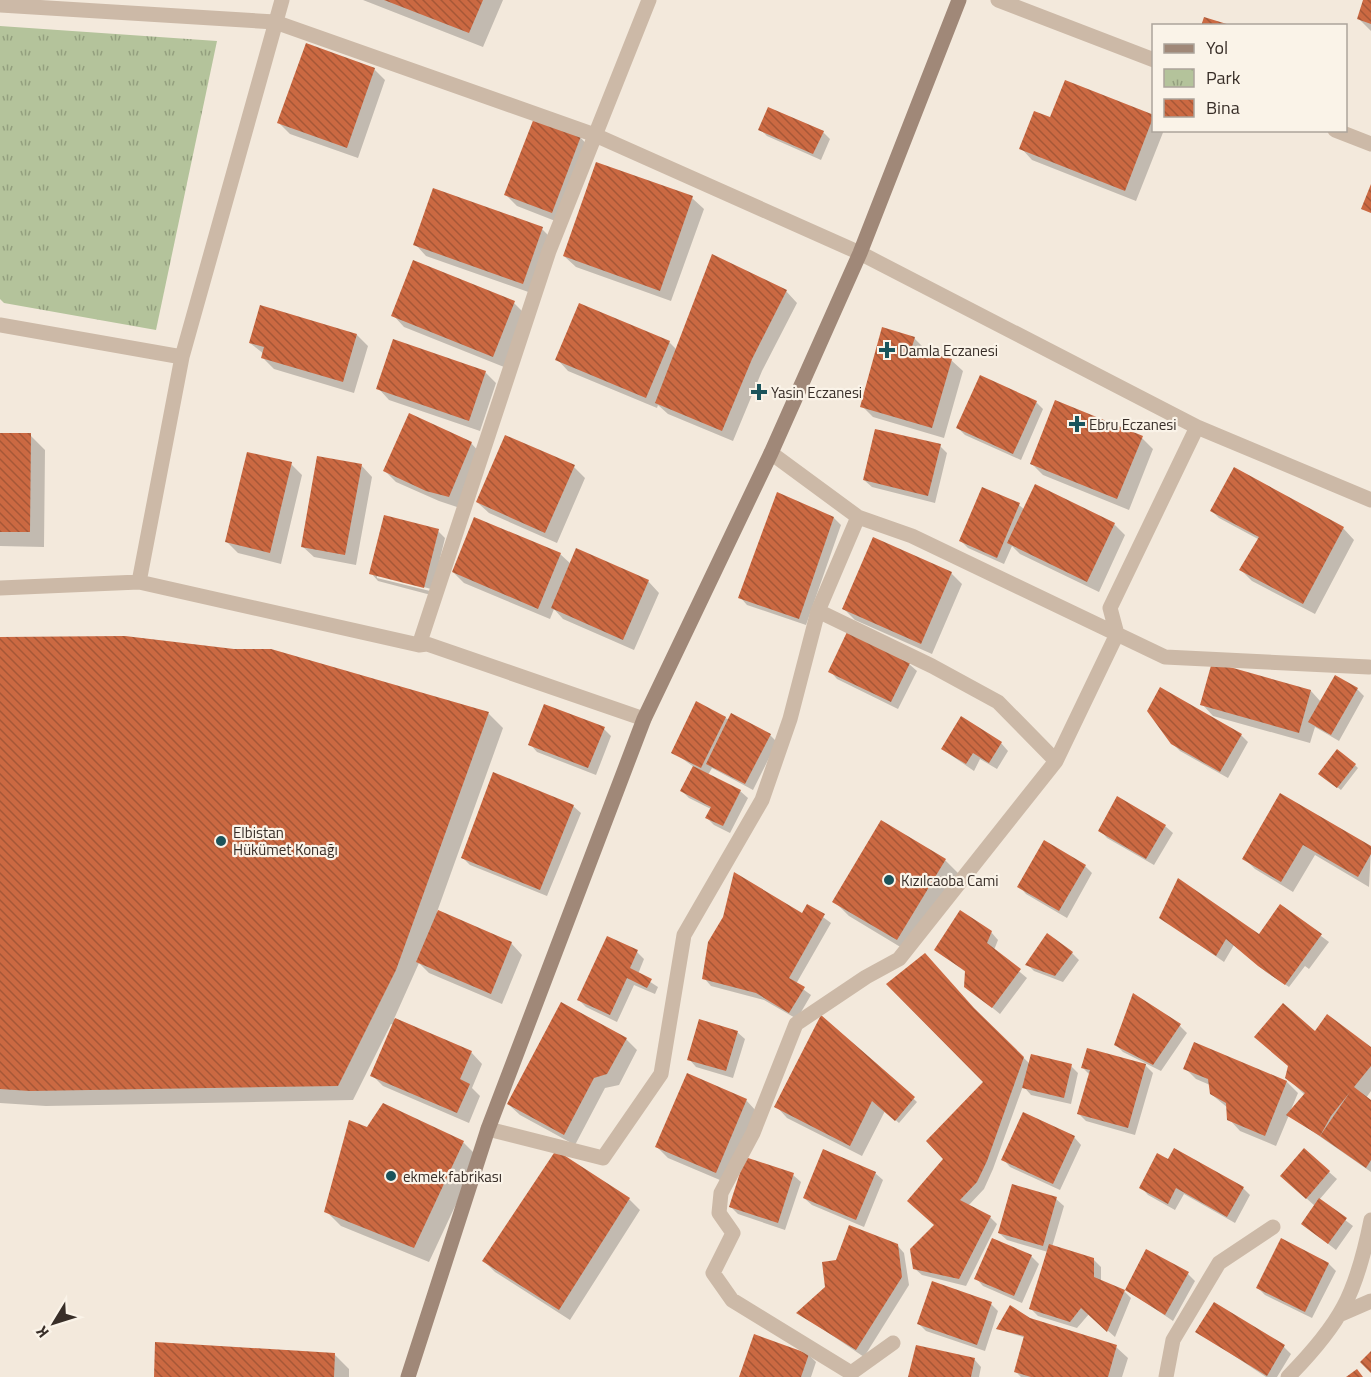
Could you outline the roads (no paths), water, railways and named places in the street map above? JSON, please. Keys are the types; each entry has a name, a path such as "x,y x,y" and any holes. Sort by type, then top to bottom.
{"main road":[{"path":"408,1377 488,1129 644,719 771,453 860,253 959,0"}],"street":[{"path":"139,582 182,357 282,0"},
{"path":"419,645 549,251 649,0"},
{"path":"998,0 1152,59"},
{"path":"0,5 124,6 275,22 596,135 860,253 1197,427 1371,500"},
{"path":"1340,132 1371,144"},
{"path":"0,325 182,357"},
{"path":"893,1343 851,1375 732,1300 713,1273 733,1233 719,1213 720,1193 753,1133 796,1024 866,977 899,959 1056,760 1117,634 1110,608 1197,427"},
{"path":"771,453 858,517 912,536 1165,657 1370,666"},
{"path":"488,1129 603,1158 661,1074 684,935 762,800 790,719 818,611 858,517"},
{"path":"0,588 139,582 419,645 427,644 644,719"},
{"path":"818,611 932,666 998,702 1056,760"},
{"path":"1288,1377 1323,1342 1341,1314 1361,1269 1371,1220"},
{"path":"1166,1377 1173,1340 1219,1263 1273,1227"},
{"path":"1341,1314 1371,1301"}],"place":[{"name":"Damla Eczanesi","path":"887,350"},
{"name":"Yasin Eczanesi","path":"759,392"},
{"name":"Ebru Eczanesi","path":"1077,424"},
{"name":"Elbistan Hükümet Konağı","path":"221,841"},
{"name":"Kızılcaoba Cami","path":"889,880"},
{"name":"ekmek fabrikası","path":"391,1176"}]}
